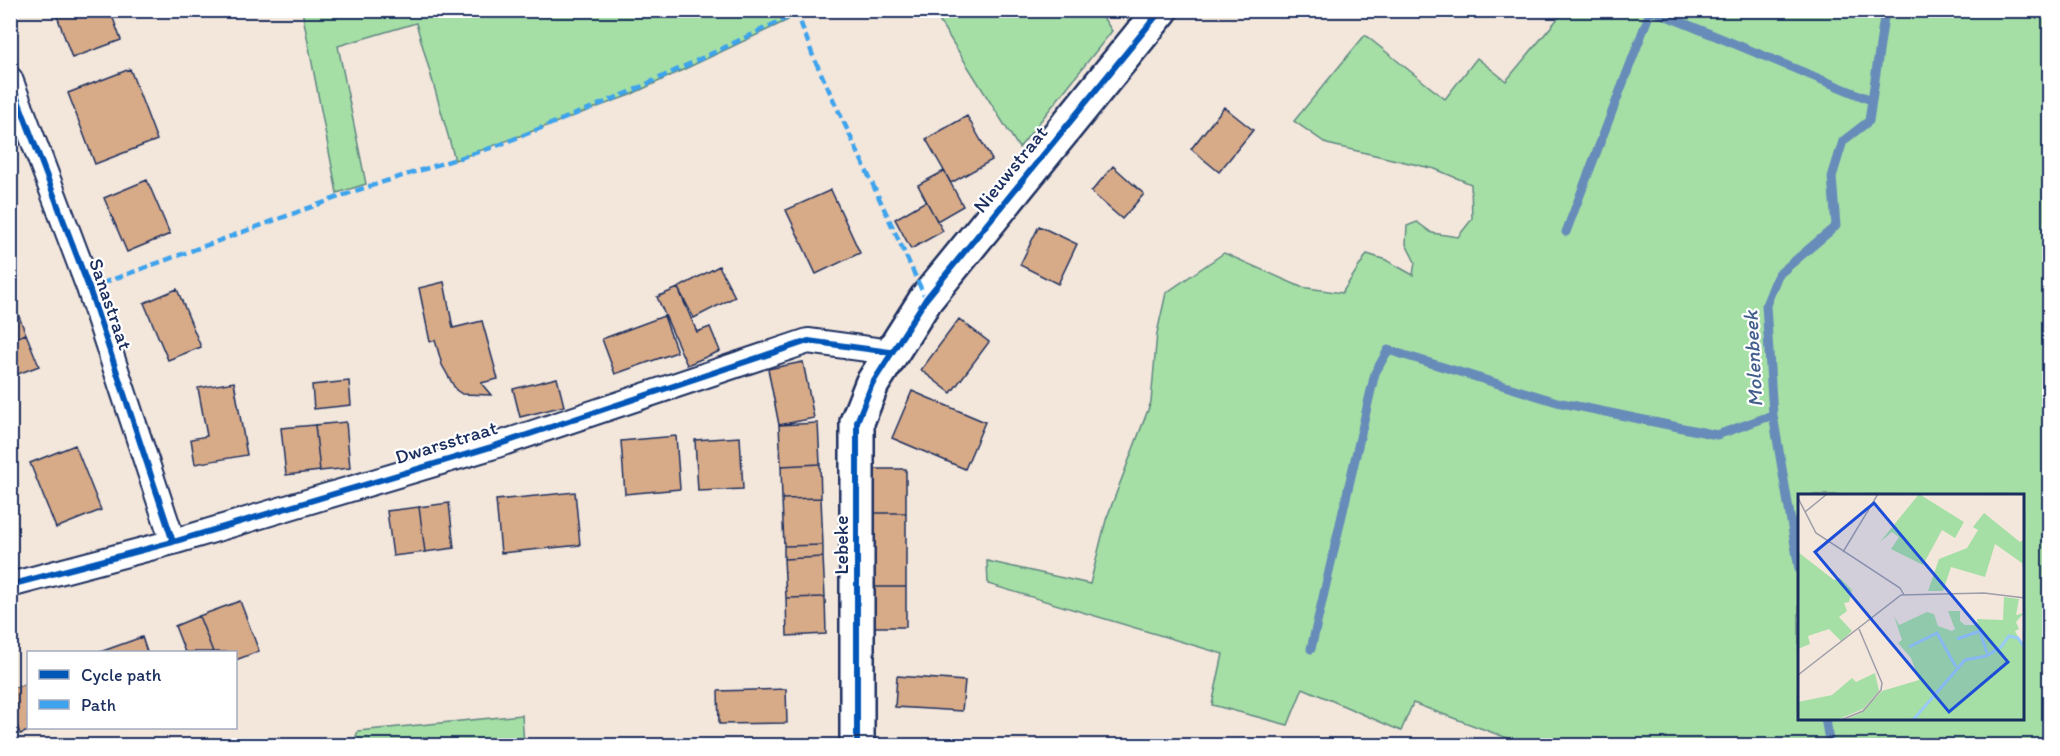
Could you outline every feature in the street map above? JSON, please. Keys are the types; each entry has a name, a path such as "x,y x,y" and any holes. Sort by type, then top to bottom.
{"street":[{"name":"Nieuwstraat","path":"890,352 926,299 1161,10"},
{"name":"Sanastraat","path":"10,79 89,288 173,542"},
{"name":"Dwarsstraat","path":"10,585 173,542 491,447 808,341 890,352"},
{"name":"Lebeke","path":"857,746 857,422 872,384 890,352"}],"green space":[{"path":"784,10 788,20 630,95 455,160 416,23 338,46 366,184 337,193 302,11"},
{"path":"933,11 1099,11 1112,31 1019,148"},
{"path":"1564,11 2049,11 2049,745 1526,745 1413,703 1401,731 1303,688 1288,725 1212,705 1223,654 988,584 987,561 1090,584 1106,520 1151,402 1157,333 1166,293 1224,253 1301,287 1342,293 1367,254 1386,260 1413,275 1415,262 1406,244 1407,226 1417,222 1432,233 1458,237 1472,219 1471,184 1435,169 1327,144 1294,121 1365,35 1445,99 1477,58 1506,81"},
{"path":"522,715 524,745 353,745 358,731"}],"building":[{"path":"55,10 110,10 121,40 72,58"},
{"path":"130,69 157,140 95,164 68,93"},
{"path":"1224,107 1253,130 1219,172 1191,149"},
{"path":"967,116 992,160 951,183 926,139"},
{"path":"1113,166 1144,194 1122,219 1091,192"},
{"path":"944,171 963,206 937,221 918,185"},
{"path":"147,180 170,234 127,252 104,198"},
{"path":"831,190 860,253 816,274 786,210"},
{"path":"926,201 943,231 911,249 895,219"},
{"path":"1039,226 1077,244 1058,284 1020,265"},
{"path":"719,266 735,297 694,318 678,288"},
{"path":"444,282 453,328 482,321 498,379 481,383 491,395 462,394 456,390 442,365 435,340 430,342 419,288"},
{"path":"678,288 697,332 710,327 720,351 687,365 657,297"},
{"path":"177,289 201,347 168,360 144,303"},
{"path":"12,299 26,334 10,340 10,300"},
{"path":"664,316 677,352 615,374 602,339"},
{"path":"959,319 989,342 951,393 921,370"},
{"path":"26,334 39,366 10,377 10,340"},
{"path":"803,362 814,418 779,425 768,369"},
{"path":"557,378 564,406 520,417 513,389"},
{"path":"349,381 351,405 314,409 312,385"},
{"path":"234,382 247,455 195,464 191,439 207,436 198,388"},
{"path":"912,391 985,422 965,469 892,438"},
{"path":"346,422 350,468 320,471 315,425"},
{"path":"818,423 820,464 781,466 779,425"},
{"path":"315,425 320,471 286,475 281,428"},
{"path":"676,436 680,489 625,494 621,441"},
{"path":"740,437 743,489 698,491 695,440"},
{"path":"75,445 101,510 56,528 30,463"},
{"path":"820,464 821,498 782,499 781,466"},
{"path":"868,469 906,469 906,513 869,513"},
{"path":"575,492 580,545 501,553 496,500"},
{"path":"821,498 823,545 784,546 782,499"},
{"path":"449,503 454,548 425,552 419,507"},
{"path":"419,507 425,552 393,556 387,511"},
{"path":"869,513 906,513 906,587 869,587"},
{"path":"823,545 823,557 784,559 784,546"},
{"path":"823,557 825,597 786,598 784,559"},
{"path":"869,587 906,587 906,627 869,627"},
{"path":"825,597 826,634 787,636 786,598"},
{"path":"240,601 259,651 237,660 237,651 213,651 199,616"},
{"path":"199,616 213,651 185,651 175,626"},
{"path":"142,637 147,651 103,651"},
{"path":"897,676 965,681 962,711 895,707"},
{"path":"27,683 27,729 34,729 20,734 10,706 10,689"},
{"path":"786,689 787,723 719,724 718,691"}],"waterway":[{"path":"1566,232 1651,10"},
{"path":"1652,10 1871,100"},
{"name":"Molenbeek","path":"1798,563 1773,415 1766,305 1778,275 1836,226 1832,177 1843,141 1869,121 1885,10"},
{"path":"1311,649 1375,373 1388,350 1557,402 1717,435 1773,415"},
{"name":"Molenbeek","path":"1825,720 1830,746"}],"marked path":[{"path":"796,10 813,56 926,299"},
{"path":"89,288 358,190 494,147 630,92 797,13"}],"cycle path":[{"path":"857,746 857,422 872,384 926,299 1161,10"},
{"path":"10,79 89,288 173,542"},
{"path":"10,585 173,542 491,447 808,341 890,352"}]}
